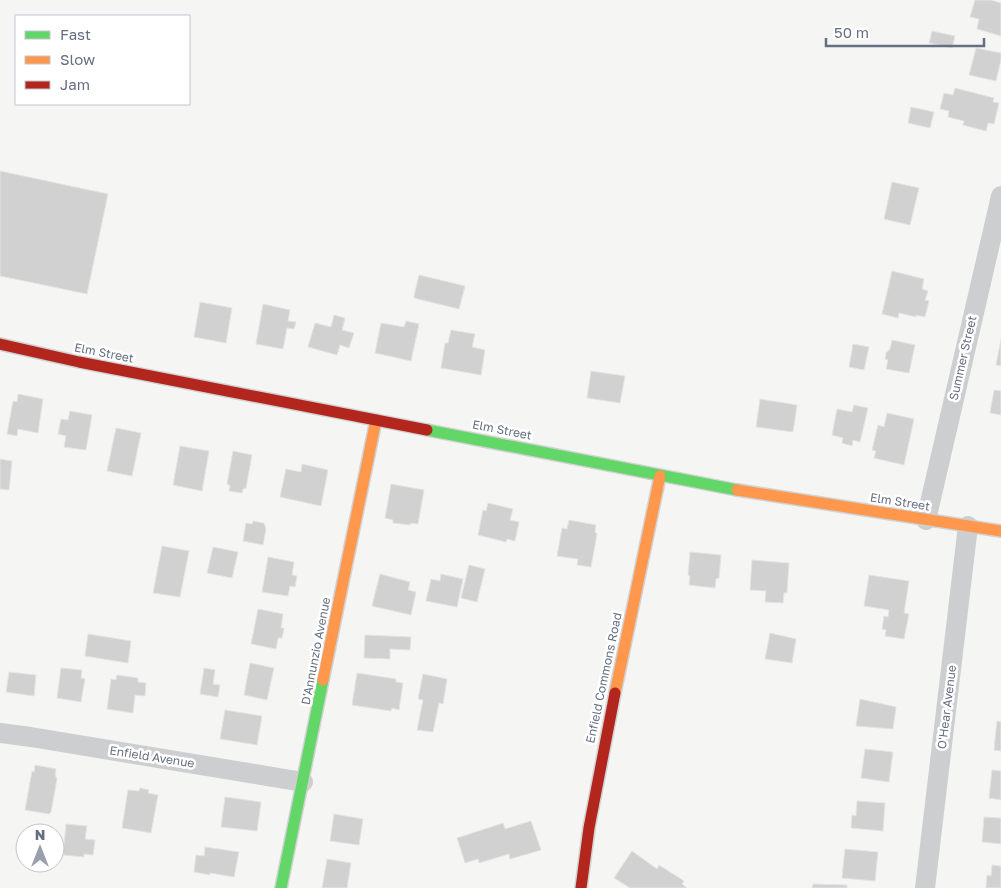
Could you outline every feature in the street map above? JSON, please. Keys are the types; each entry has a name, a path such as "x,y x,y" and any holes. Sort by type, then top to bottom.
{"main road":[{"name":"Elm Street","path":"0,344 79,362 660,476 926,520 1001,530"},
{"name":"D'Annunzio Avenue","path":"281,888 376,420"},
{"name":"Enfield Commons Road","path":"581,888 588,828 660,476"}],"street":[{"name":"Summer Street","path":"926,520 1001,196"},
{"name":"O'Hear Avenue","path":"925,888 968,526"},
{"name":"Enfield Avenue","path":"0,734 303,782"}],"building":[{"path":"975,0 991,0 1001,3 1001,36 977,29 979,19 970,17"},
{"path":"932,31 955,36 952,48 929,43"},
{"path":"976,48 1001,53 996,81 969,75"},
{"path":"955,88 994,98 993,102 999,103 994,124 988,123 986,131 963,125 964,121 948,117 949,111 940,109 944,93 953,95"},
{"path":"911,107 934,112 930,128 908,123"},
{"path":"0,171 108,194 87,294 0,276"},
{"path":"892,182 919,188 910,225 884,219"},
{"path":"892,271 924,279 922,289 928,291 925,300 929,301 925,317 899,313 898,318 882,314"},
{"path":"419,275 465,286 459,309 414,298"},
{"path":"200,302 232,308 226,343 194,337"},
{"path":"263,304 290,310 288,321 296,322 294,329 287,328 283,349 256,344"},
{"path":"334,315 345,318 342,330 354,333 349,348 340,345 337,355 308,347 315,323 331,327"},
{"path":"406,321 419,324 411,361 375,353 381,323 404,327"},
{"path":"451,330 475,334 472,347 485,350 481,375 441,368 445,343 448,343"},
{"path":"1001,339 1001,366 996,365"},
{"path":"892,340 915,345 909,373 886,369 888,360 885,359 886,353 890,349"},
{"path":"853,344 869,347 864,370 849,367"},
{"path":"591,371 625,376 620,403 587,398"},
{"path":"994,390 1001,391 1001,415 990,413"},
{"path":"18,394 43,399 38,433 18,429 17,436 7,434 13,401 17,402"},
{"path":"760,399 797,405 793,432 756,427"},
{"path":"854,405 868,408 860,442 853,440 852,446 842,443 843,438 832,435 837,409 852,412"},
{"path":"70,411 92,415 86,450 64,447 66,436 58,434 61,419 68,420"},
{"path":"887,413 914,419 904,465 874,458 876,451 872,450 878,425 884,427"},
{"path":"116,428 141,433 132,476 107,471"},
{"path":"180,446 209,451 202,491 173,485"},
{"path":"233,451 252,455 246,488 243,489 242,493 229,491 230,486 227,484"},
{"path":"0,459 12,461 9,490 0,489"},
{"path":"302,464 328,470 321,506 280,497 286,469 301,472"},
{"path":"391,484 424,490 418,524 393,523 393,520 385,518"},
{"path":"488,503 513,509 510,520 519,522 515,541 507,539 506,542 478,535 483,510 486,511"},
{"path":"569,520 596,525 595,532 597,534 591,567 577,565 578,559 557,556 562,528 567,529"},
{"path":"253,521 264,523 266,529 263,545 243,541 246,523 252,524"},
{"path":"162,546 189,551 180,597 153,593"},
{"path":"213,547 238,552 232,578 207,573"},
{"path":"690,552 721,555 719,578 716,579 715,588 689,585"},
{"path":"268,557 294,562 292,575 297,576 295,587 290,586 288,596 262,592"},
{"path":"752,560 789,563 787,593 784,593 783,603 765,602 766,591 750,590"},
{"path":"469,565 485,569 477,602 461,598"},
{"path":"380,574 410,582 408,590 416,592 411,615 372,606"},
{"path":"441,574 463,579 457,607 426,601 431,579 440,581"},
{"path":"869,575 909,581 904,613 909,614 904,639 885,636 886,630 882,629 884,616 888,617 889,610 864,606"},
{"path":"258,609 283,614 281,628 284,628 282,638 278,638 276,649 251,644"},
{"path":"770,633 796,639 792,663 765,659"},
{"path":"88,634 131,641 128,663 85,656"},
{"path":"365,635 411,637 410,650 390,649 390,659 364,658"},
{"path":"250,663 274,668 267,700 244,695"},
{"path":"61,668 82,670 81,678 85,679 81,702 57,698"},
{"path":"204,668 215,670 213,684 220,685 218,697 200,694"},
{"path":"9,672 36,675 34,696 6,692"},
{"path":"357,673 396,679 396,682 403,683 399,710 392,708 391,711 352,705"},
{"path":"423,674 447,679 443,704 439,703 433,732 417,730 423,700 418,699"},
{"path":"117,675 138,678 138,682 146,683 145,696 135,695 133,713 107,709 111,679 116,680"},
{"path":"860,699 896,707 893,729 856,726"},
{"path":"225,710 262,716 257,745 220,739"},
{"path":"997,721 1001,722 1001,751 994,750"},
{"path":"865,749 893,752 889,782 861,778"},
{"path":"35,765 56,769 55,775 57,779 51,812 49,814 25,810 32,771 34,772"},
{"path":"992,770 1001,771 1001,800 989,798"},
{"path":"140,788 149,790 148,793 158,795 151,833 122,828 128,790 139,791"},
{"path":"225,797 261,802 257,831 221,827"},
{"path":"857,801 885,803 883,831 851,828 852,815 856,816"},
{"path":"334,814 363,819 359,845 330,841"},
{"path":"984,817 1001,818 1001,844 982,842"},
{"path":"531,821 541,850 510,859 509,854 479,863 478,859 465,863 457,838 503,823 505,829"},
{"path":"66,824 87,826 85,839 95,840 93,855 84,854 84,857 65,855"},
{"path":"205,847 239,852 234,877 194,872 196,855 204,856"},
{"path":"845,849 878,852 875,881 842,878"},
{"path":"632,851 657,869 659,865 684,881 682,884 687,888 630,888 614,878"},
{"path":"327,859 351,863 347,888 322,888"},
{"path":"992,865 1001,866 1001,888 986,888 987,875 991,876"},
{"path":"813,884 847,885 847,888 812,888"}],"traffic: fast":[{"path":"427,430 737,490"},
{"path":"281,888 323,680"}],"traffic: slow":[{"path":"323,680 376,420"},
{"path":"615,693 660,476"},
{"path":"737,490 1001,531"}],"traffic: jam":[{"path":"0,344 79,362 427,430"},
{"path":"581,888 589,828 615,693"}]}
